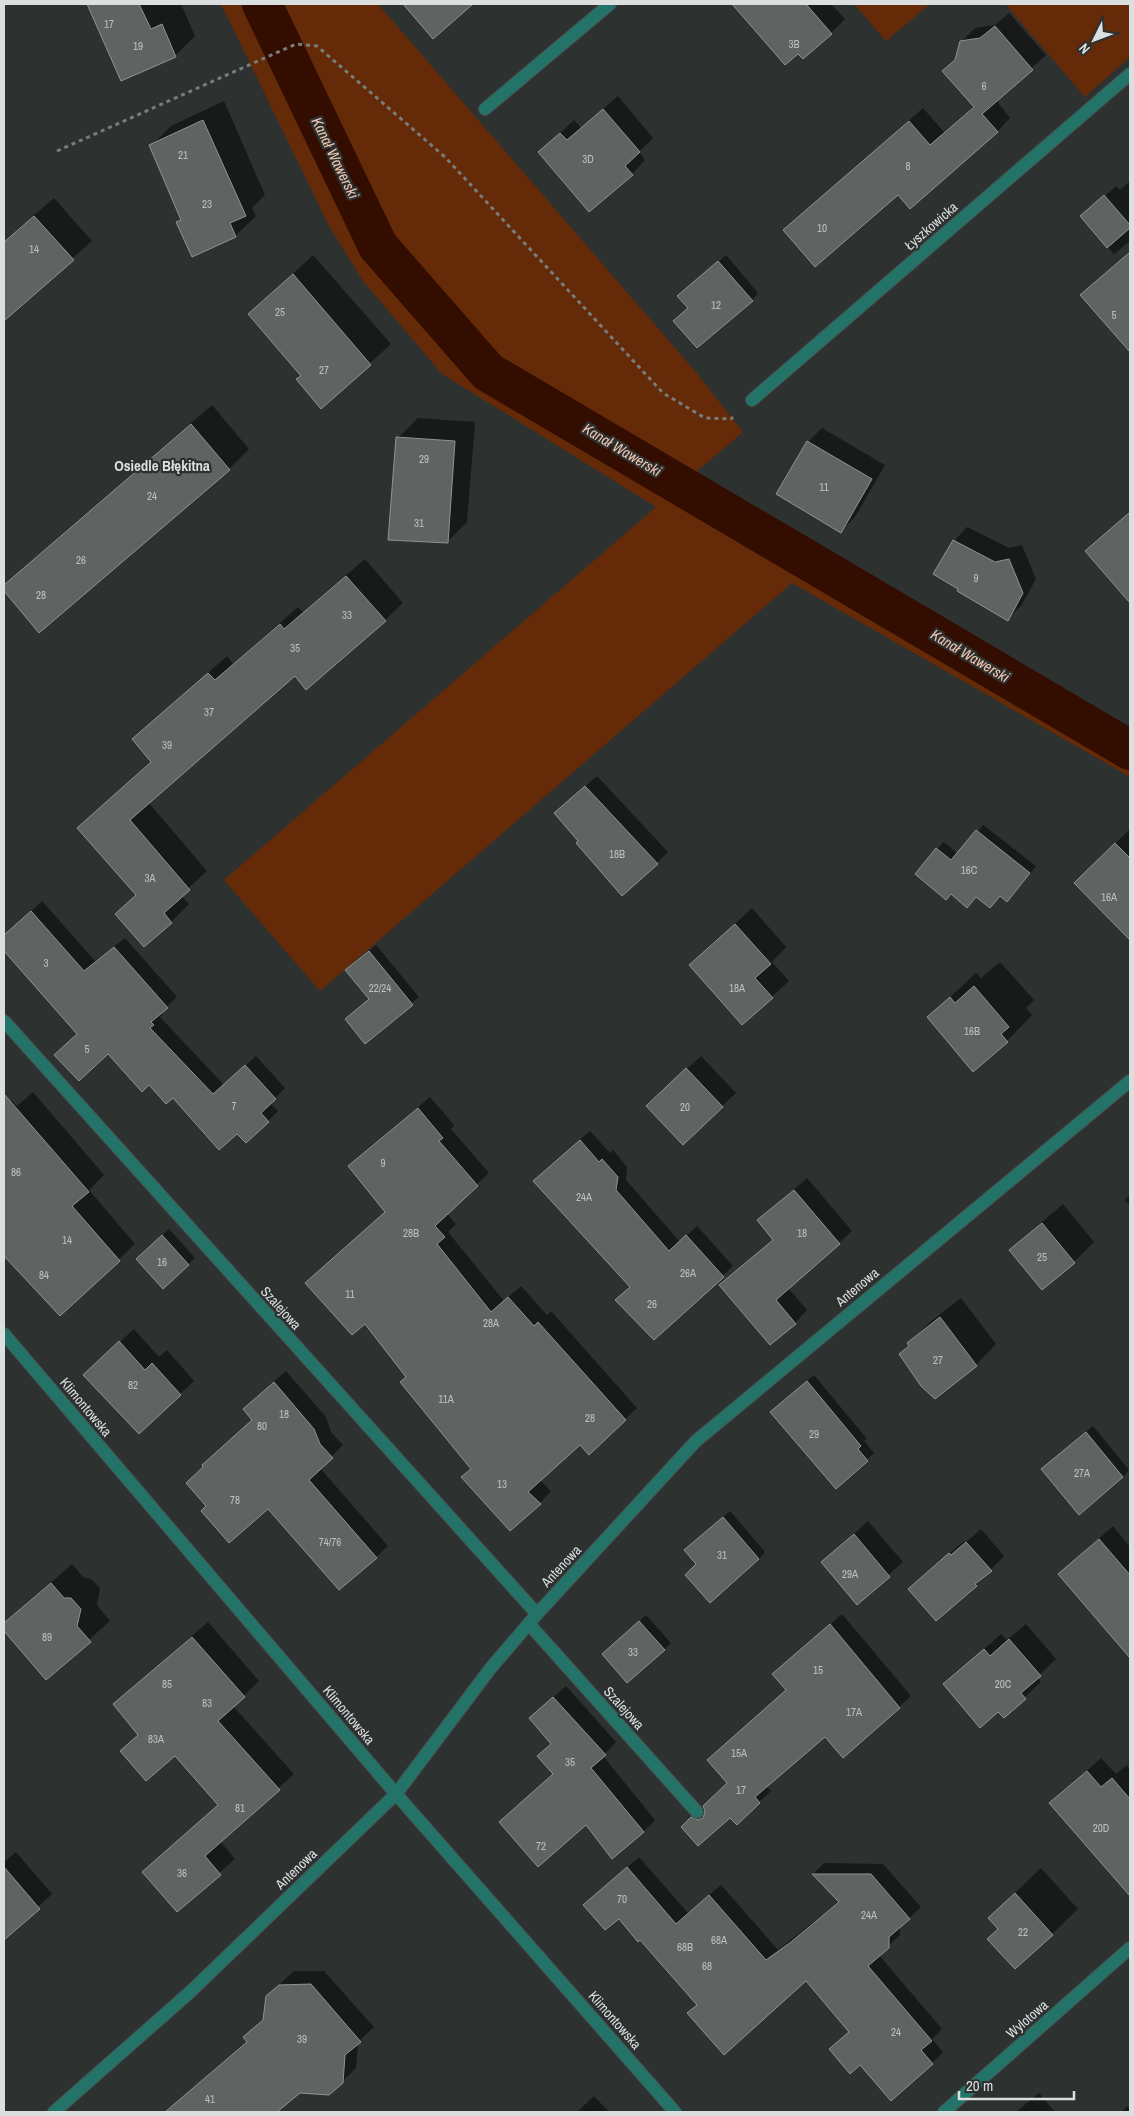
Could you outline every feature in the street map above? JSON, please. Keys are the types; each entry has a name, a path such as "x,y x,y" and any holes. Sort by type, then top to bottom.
{"street":[{"path":"485,109 610,4"},
{"name":"Łyszkowicka","path":"752,400 1130,74"},
{"name":"Szalejowa","path":"4,1021 533,1619 697,1812"},
{"name":"Antenowa","path":"54,2112 189,1993 396,1794 490,1669 533,1619 696,1441 1130,1081"},
{"name":"Klimontowska","path":"4,1334 396,1794 675,2112"},
{"name":"Wylotowa","path":"944,2112 1130,1948"}],"path":[{"path":"57,151 296,44 317,46 444,158 663,393 705,418 731,419 752,400"}],"shaded area":[{"path":"221,4 378,4 695,371 743,432 688,479 1130,738 1130,777 792,583 320,991 224,880 656,507 442,374 363,281 329,226"},
{"path":"854,4 930,4 886,41"},
{"path":"1005,4 1130,4 1130,57 1085,97"}],"building":[{"path":"87,4 139,4 151,29 162,24 176,57 121,81"},
{"path":"403,4 473,4 433,39"},
{"path":"732,4 806,4 832,34 803,59 798,54 785,65"},
{"path":"995,26 1033,70 982,114 998,132 910,209 898,195 815,267 783,230 909,121 930,145 974,107 942,71 955,60 960,41 980,38"},
{"path":"603,109 640,152 625,166 633,175 589,212 538,152 560,133 567,140"},
{"path":"203,120 246,216 230,223 236,237 192,257 176,222 181,220 149,145"},
{"path":"1104,195 1130,225 1130,228 1107,248 1080,216"},
{"path":"34,216 74,260 4,321 4,242"},
{"path":"1130,252 1130,352 1080,295"},
{"path":"718,261 753,301 697,348 673,321 688,308 677,296"},
{"path":"293,274 371,365 321,409 296,379 301,376 248,314"},
{"path":"191,424 230,470 39,633 4,591 4,585"},
{"path":"396,437 455,441 448,543 388,540"},
{"path":"807,441 872,479 841,533 776,494"},
{"path":"1130,512 1130,603 1085,551"},
{"path":"953,540 995,562 1009,559 1023,593 1008,621 957,591 958,589 933,574"},
{"path":"346,576 386,621 306,690 295,676 130,820 190,890 164,913 172,923 144,947 115,914 136,895 77,828 151,762 132,739 208,673 215,680 280,624 284,629"},
{"path":"585,786 658,864 622,896 576,843 578,841 554,813"},
{"path":"976,830 1030,873 1007,902 1000,896 990,908 976,897 967,908 951,894 946,900 915,874 936,848 951,860"},
{"path":"1115,843 1130,858 1130,940 1074,883"},
{"path":"31,911 84,971 114,947 168,1008 151,1022 154,1025 150,1028 213,1094 245,1065 276,1099 261,1113 269,1122 246,1143 237,1134 219,1150 173,1098 166,1104 149,1085 142,1092 108,1054 79,1081 54,1055 77,1034 4,951 4,935"},
{"path":"735,924 771,964 755,978 773,998 742,1025 689,965"},
{"path":"369,951 413,1005 365,1044 345,1019 369,999 345,970"},
{"path":"974,986 1009,1027 1001,1034 1008,1042 973,1072 927,1017 950,997 955,1003"},
{"path":"686,1068 723,1107 683,1145 646,1106"},
{"path":"4,1094 89,1192 72,1206 120,1261 60,1316 4,1256"},
{"path":"418,1108 443,1138 439,1141 478,1186 435,1226 445,1237 437,1244 491,1312 508,1297 534,1326 538,1322 626,1420 589,1455 580,1445 528,1492 541,1504 510,1531 461,1477 471,1469 400,1382 406,1377 365,1324 352,1335 305,1283 385,1212 348,1166"},
{"path":"580,1140 599,1162 602,1159 618,1177 616,1190 669,1251 686,1235 724,1277 654,1340 615,1300 630,1287 533,1181"},
{"path":"794,1190 840,1244 776,1300 796,1324 770,1345 719,1285 773,1240 757,1220"},
{"path":"1042,1223 1075,1263 1042,1290 1009,1250"},
{"path":"162,1235 189,1265 163,1289 136,1259"},
{"path":"940,1317 977,1366 935,1399 921,1386 899,1354 909,1346 907,1343"},
{"path":"119,1341 145,1370 152,1363 181,1395 139,1434 83,1375"},
{"path":"807,1381 861,1446 858,1449 868,1461 836,1489 770,1412"},
{"path":"274,1382 314,1429 320,1444 333,1458 309,1480 377,1558 339,1590 268,1509 229,1543 201,1511 206,1506 186,1483 203,1467 202,1465 252,1420 243,1409"},
{"path":"1086,1432 1123,1477 1079,1515 1041,1469"},
{"path":"723,1517 759,1559 710,1603 685,1575 696,1564 684,1550"},
{"path":"854,1534 890,1577 857,1605 821,1562"},
{"path":"1099,1539 1130,1575 1130,1658 1058,1574"},
{"path":"966,1542 992,1571 975,1584 977,1586 936,1621 908,1589 949,1553 951,1555"},
{"path":"51,1583 64,1598 71,1598 81,1609 77,1626 91,1642 46,1680 4,1631 4,1623"},
{"path":"639,1621 665,1650 627,1683 602,1654"},
{"path":"830,1624 900,1708 843,1758 825,1737 755,1797 760,1803 737,1825 730,1818 698,1846 681,1827 691,1817 698,1820 703,1818 705,1811 703,1806 727,1783 707,1760 786,1690 772,1674"},
{"path":"192,1637 245,1697 218,1721 280,1790 205,1856 221,1875 177,1912 142,1872 218,1805 175,1756 146,1781 120,1751 138,1735 113,1704"},
{"path":"1009,1639 1041,1676 1021,1693 1026,1699 1004,1718 998,1712 980,1728 943,1684 984,1649 990,1656"},
{"path":"553,1697 606,1755 591,1768 644,1832 612,1859 586,1825 538,1867 499,1822 553,1774 537,1756 551,1744 529,1718"},
{"path":"1087,1771 1101,1787 1112,1778 1130,1799 1130,1896 1049,1803"},
{"path":"4,1867 40,1909 4,1940"},
{"path":"627,1867 676,1924 709,1895 766,1960 839,1902 812,1874 871,1874 910,1919 889,1937 889,1948 868,1966 932,2041 921,2050 933,2064 891,2101 860,2065 850,2074 829,2049 849,2032 806,1981 724,2055 687,2013 697,2005 640,1940 638,1942 619,1919 605,1930 583,1905"},
{"path":"1015,1893 1053,1935 1015,1969 987,1939 998,1929 988,1918"},
{"path":"311,1984 361,2042 345,2055 343,2083 329,2095 300,2093 277,2112 165,2112 247,2042 243,2037 263,2020 266,1996 279,1985"}],"waterway":[{"name":"Kanał Wawerski","path":"262,4 378,246 488,372 1130,750"}],"district":[{"name":"Osiedle Błękitna","path":"162,466"}]}
